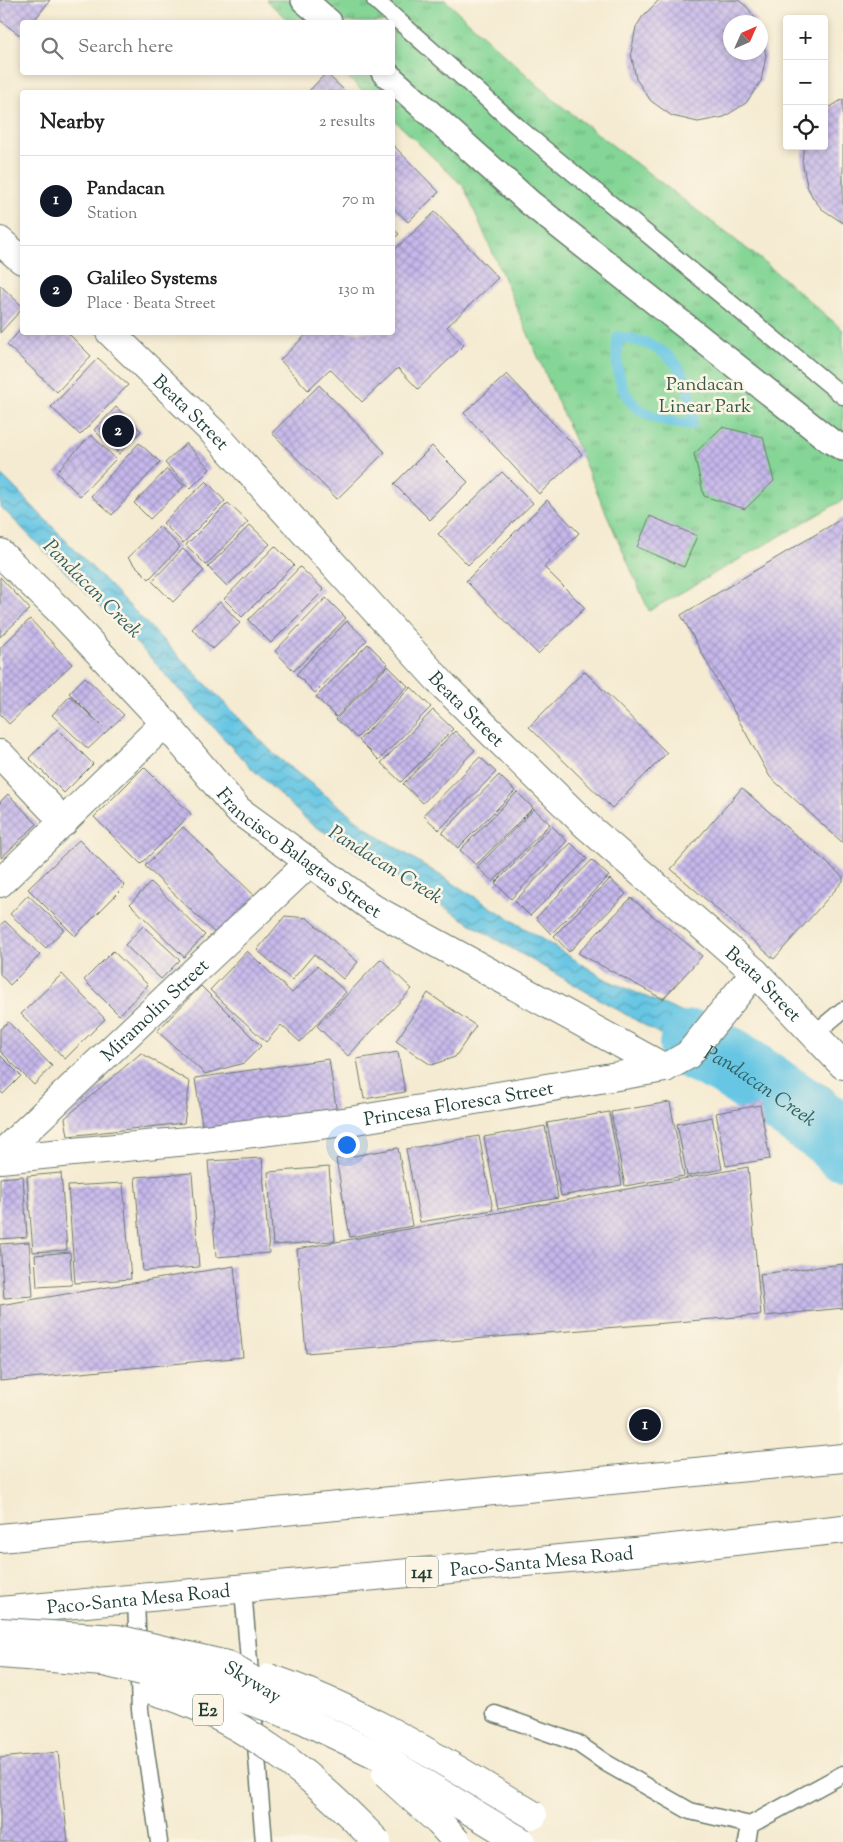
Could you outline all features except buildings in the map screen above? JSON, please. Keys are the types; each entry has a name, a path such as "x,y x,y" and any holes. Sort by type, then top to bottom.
{"main road":[{"path":"0,241 20,258"},
{"name":"Beata Street","path":"113,335 214,433 450,692 587,826 755,972 843,1065"},
{"name":"Francisco Balagtas Street","path":"0,553 62,612 165,723 238,810 374,909 676,1061"},
{"path":"0,883 165,723"},
{"path":"0,754 64,822"},
{"name":"Miramolin Street","path":"0,1157 309,863"},
{"path":"676,1061 723,1014 755,972"},
{"name":"Princesa Floresca Street","path":"0,1157 188,1141 344,1122 676,1061"},
{"path":"0,1538 843,1458"},
{"name":"Paco-Santa Mesa Road","path":"0,1612 843,1529"},
{"name":"Skyway","path":"0,1632 118,1639 227,1665 346,1738 439,1822 457,1842"},
{"path":"0,1654 103,1662 213,1688 302,1719 379,1756 522,1842"},
{"name":"E2","path":"0,1654 99,1675 170,1695 218,1714 276,1750 343,1807 377,1842"},
{"path":"227,1665 313,1693 389,1729 534,1815"}],"street":[{"path":"304,0 327,20"},
{"path":"387,75 529,202 829,440 843,448"}],"lane":[{"path":"375,0 525,133 843,396"},
{"path":"814,1034 843,1010"},
{"path":"243,1589 264,1842"},
{"path":"136,1599 140,1710 159,1842"},
{"path":"495,1714 577,1743 606,1763 690,1811 750,1825 843,1774"},
{"path":"747,1842 750,1825"}],"green space":[{"name":"Pandacan Linear Park","path":"266,0 445,0 555,101 764,262 843,330 843,500 649,611 464,187 395,121 395,90 362,90 345,75 395,75 395,20 288,20"}],"water":[{"path":"0,473 276,756 376,835 607,980 750,1042 831,1089 843,1101 843,1145 824,1118 729,1073 670,1040 492,937 310,823 246,763 148,655 0,506"}],"waterway":[{"path":"618,337 636,340 652,346 665,353 675,363 683,375 688,389 692,424 672,422 655,417 641,410 631,401 623,389 619,375 617,358 618,337"},
{"name":"Pandacan Creek","path":"694,1045 729,1062 833,1134 843,1145"}],"place":[{"name":"Galileo Systems","path":"118,431"},
{"name":"Pandacan","path":"645,1425"}]}
